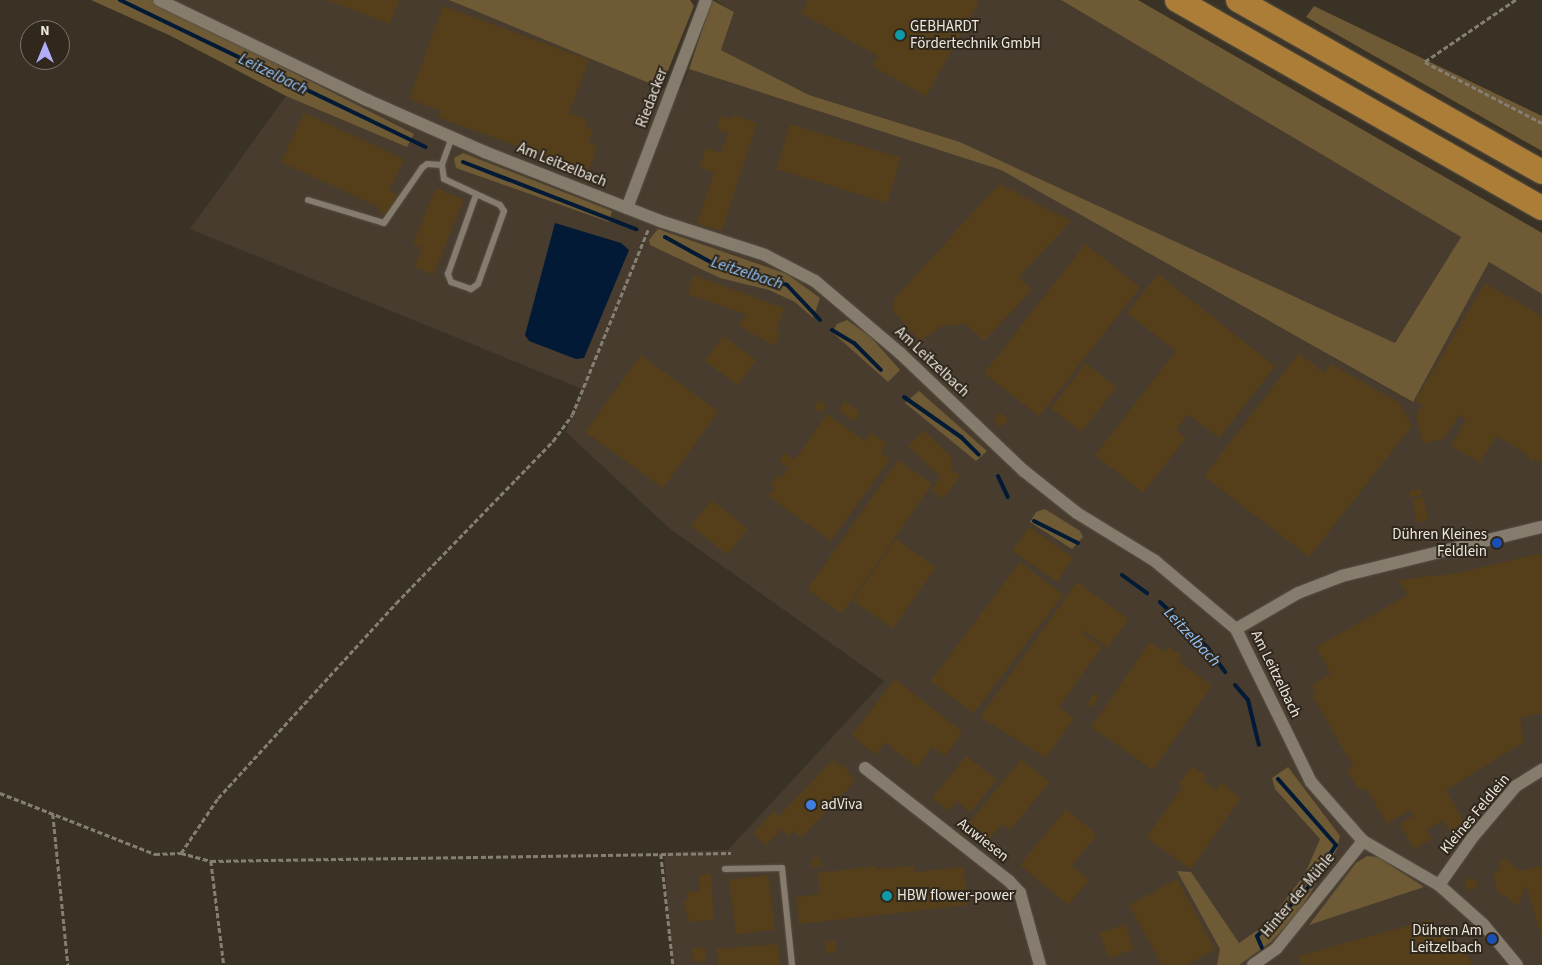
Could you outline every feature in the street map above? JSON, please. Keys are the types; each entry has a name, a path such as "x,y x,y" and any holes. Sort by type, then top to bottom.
{"highway":[{"path":"1177,0 1542,208"},
{"path":"1238,0 1542,172"}],"street":[{"name":"Am Leitzelbach","path":"159,0 452,137 653,218 765,255 815,282 900,353 1024,471 1077,513 1155,561 1236,629 1311,782 1363,841 1439,885 1484,924 1517,965"},
{"name":"Riedacker","path":"627,208 706,0"},
{"path":"1236,629 1298,593 1342,576 1542,527"},
{"name":"Auwiesen","path":"865,768 1020,892 1040,965"},
{"name":"Kleines Feldlein","path":"1439,885 1472,838 1516,786 1542,770"},
{"name":"Hinter der Mühle","path":"1252,965 1276,949 1363,841"}],"lane":[{"path":"452,137 442,165 444,179 500,205 504,211 478,284 471,289 451,282 448,274 476,195"},
{"path":"308,200 384,223 426,164 442,165"},
{"path":"725,869 782,868 792,965"}],"path":[{"path":"1516,0 1425,62 1542,123"},
{"path":"181,853 218,798 396,603 553,441 572,415 653,218"},
{"path":"0,793 155,854 181,853 211,860 731,853"},
{"path":"53,814 68,965"},
{"path":"661,854 673,965"},
{"path":"211,860 224,965"}],"shaded area":[{"path":"91,0 152,0 414,134 407,147 286,96 171,36"},
{"path":"152,0 449,0 661,88 681,89 689,69 1001,170 1412,402 1489,262 1542,294 1542,965 672,965 664,852 728,850 884,681 669,528 566,432 582,389 190,229 286,96 304,77"},
{"path":"449,0 690,0 694,6 661,88"},
{"path":"712,0 734,12 721,50 809,95 960,142 1395,343 1461,237 1061,0 1138,0 1542,233 1542,294 1489,262 1413,402 1001,170 689,69"},
{"path":"715,0 1061,0 1461,237 1395,343 960,142 809,95 721,50 734,12"},
{"path":"1314,6 1542,116 1542,151 1306,17"},
{"path":"463,153 612,211 609,222 456,168 454,158"},
{"path":"658,229 787,274 820,298 813,318 795,302 769,290 720,278 650,245 649,240"},
{"path":"847,320 870,336 900,370 888,382 832,332 837,324"},
{"path":"919,391 987,451 976,461 905,403"},
{"path":"1045,509 1080,531 1083,537 1072,549 1030,522 1036,512"},
{"path":"1288,767 1340,836 1337,849 1299,912 1271,942 1239,965 1217,965 1220,949 1177,871 1191,872 1239,943 1268,923 1305,874 1320,839 1275,789 1272,778"},
{"path":"1367,856 1378,857 1424,887 1309,925 1356,863"}],"water":[{"path":"555,223 621,243 629,250 584,358 576,359 529,341 525,335"}],"building":[{"path":"326,0 399,0 390,24"},
{"name":"GEBHARDT Fördertechnik GmbH","path":"808,0 976,0 979,2 926,96 872,66 878,56 801,13"},
{"path":"443,6 589,60 569,113 588,120 585,128 593,130 588,143 597,146 588,172 438,117 441,111 409,99"},
{"path":"304,113 404,159 389,191 398,195 389,216 379,212 381,208 281,162"},
{"path":"721,115 731,119 734,115 757,123 722,231 697,224 714,172 699,167 706,148 721,153 728,133 717,129"},
{"path":"790,124 901,158 887,203 776,169"},
{"path":"999,184 1071,221 1019,277 1032,290 984,341 966,324 942,326 920,341 894,312 894,299"},
{"path":"436,188 464,200 433,275 414,267 422,248 413,244"},
{"path":"1085,244 1140,287 1039,416 984,373"},
{"path":"1158,274 1275,366 1219,438 1188,414 1176,430 1186,438 1143,493 1095,455 1176,351 1127,313"},
{"path":"694,275 784,308 776,332 780,334 774,346 738,325 747,315 688,294"},
{"path":"1485,283 1542,316 1542,463 1535,460 1531,462 1527,454 1496,436 1480,463 1451,446 1466,420 1459,415 1444,439 1423,444 1416,416 1422,405 1415,401"},
{"path":"723,336 756,360 738,385 705,361"},
{"path":"1299,353 1324,373 1331,364 1400,403 1412,426 1309,557 1204,476"},
{"path":"641,355 719,411 663,488 585,432"},
{"path":"1086,363 1117,387 1082,432 1051,408"},
{"path":"819,400 827,406 822,413 814,407"},
{"path":"845,401 860,412 854,421 839,410"},
{"path":"1000,412 1009,419 1002,427 993,421"},
{"path":"827,414 865,441 871,433 887,444 881,452 890,459 831,541 768,496 775,488 770,485 777,475 782,478 789,468 779,461 785,453 795,460"},
{"path":"924,430 951,457 952,470 960,476 943,499 932,490 941,477 908,446"},
{"path":"898,460 932,484 842,614 807,589"},
{"path":"1421,489 1422,495 1410,497 1409,491"},
{"path":"1423,497 1428,520 1417,523 1412,499"},
{"path":"712,500 748,529 727,555 691,526"},
{"path":"1029,527 1073,558 1057,582 1012,551"},
{"path":"896,539 936,567 893,629 853,600"},
{"path":"1542,553 1542,713 1520,718 1524,742 1446,790 1464,822 1450,831 1443,820 1426,830 1432,839 1414,849 1400,824 1413,816 1410,810 1387,824 1366,788 1360,791 1347,770 1353,766 1312,695 1316,692 1312,685 1331,674 1316,647 1408,595 1398,580 1458,573"},
{"path":"1020,562 1063,594 973,713 930,681"},
{"path":"1077,582 1129,619 1108,648 1084,631 1082,633 1102,647 1059,707 1074,718 1046,758 980,717"},
{"path":"1150,642 1165,652 1169,647 1182,656 1178,661 1212,685 1153,770 1091,727"},
{"path":"895,679 963,732 945,756 932,747 917,768 885,742 876,755 852,735"},
{"path":"1094,693 1099,696 1092,707 1087,704"},
{"path":"966,756 997,780 970,812 957,801 948,811 932,798"},
{"path":"1021,759 1050,782 1010,830 1002,824 988,840 968,824"},
{"name":"adViva","path":"833,760 840,767 842,764 855,781 801,838 793,831 789,836 782,829 766,845 753,833 774,811 779,816"},
{"path":"1192,766 1206,776 1203,780 1216,790 1221,783 1241,798 1191,869 1146,838 1182,787 1179,784"},
{"path":"1066,809 1097,835 1072,865 1089,880 1068,905 1020,865"},
{"path":"820,857 821,866 812,867 811,858"},
{"path":"1507,858 1512,865 1522,871 1542,865 1542,939 1526,885 1519,903 1514,905 1508,897 1498,893 1493,876 1500,868 1501,859"},
{"name":"HBW flower-power","path":"876,866 877,869 914,866 915,872 963,867 968,905 799,924 796,897 820,894 818,873"},
{"path":"711,874 714,920 690,922 683,901 688,901 687,892 700,891 699,875"},
{"path":"768,875 775,930 736,934 729,880"},
{"path":"1473,878 1476,879 1476,889 1469,890 1466,889 1465,882 1466,879"},
{"path":"1177,879 1215,949 1186,965 1162,965 1129,905"},
{"path":"1432,919 1438,938 1449,934 1452,945 1441,950 1463,948 1472,965 1301,965 1298,956"},
{"path":"1125,924 1134,949 1109,959 1100,933"},
{"path":"825,941 836,941 836,953 825,953"},
{"path":"778,944 780,965 718,965 716,949"},
{"path":"705,947 706,961 693,962 692,948"}],"waterway":[{"name":"Leitzelbach","path":"120,0 426,147"},
{"name":"Leitzelbach","path":"463,162 636,229"},
{"name":"Leitzelbach","path":"665,237 714,264 787,285 820,320"},
{"name":"Leitzelbach","path":"832,330 854,343 881,370"},
{"name":"Leitzelbach","path":"904,397 961,437 979,455"},
{"name":"Leitzelbach","path":"998,476 1008,497"},
{"name":"Leitzelbach","path":"1034,521 1078,543"},
{"name":"Leitzelbach","path":"1122,575 1147,593"},
{"name":"Leitzelbach","path":"1160,602 1207,647 1225,672"},
{"name":"Leitzelbach","path":"1235,685 1248,700 1259,745"},
{"name":"Leitzelbach","path":"1262,948 1257,936 1305,892 1336,845 1278,779"}],"place":[{"name":"GEBHARDT Fördertechnik GmbH","path":"900,35"},
{"name":"Dühren Kleines Feldlein","path":"1497,543"},
{"name":"adViva","path":"811,805"},
{"name":"HBW flower-power","path":"887,896"},
{"name":"Dühren Am Leitzelbach","path":"1492,939"}]}
